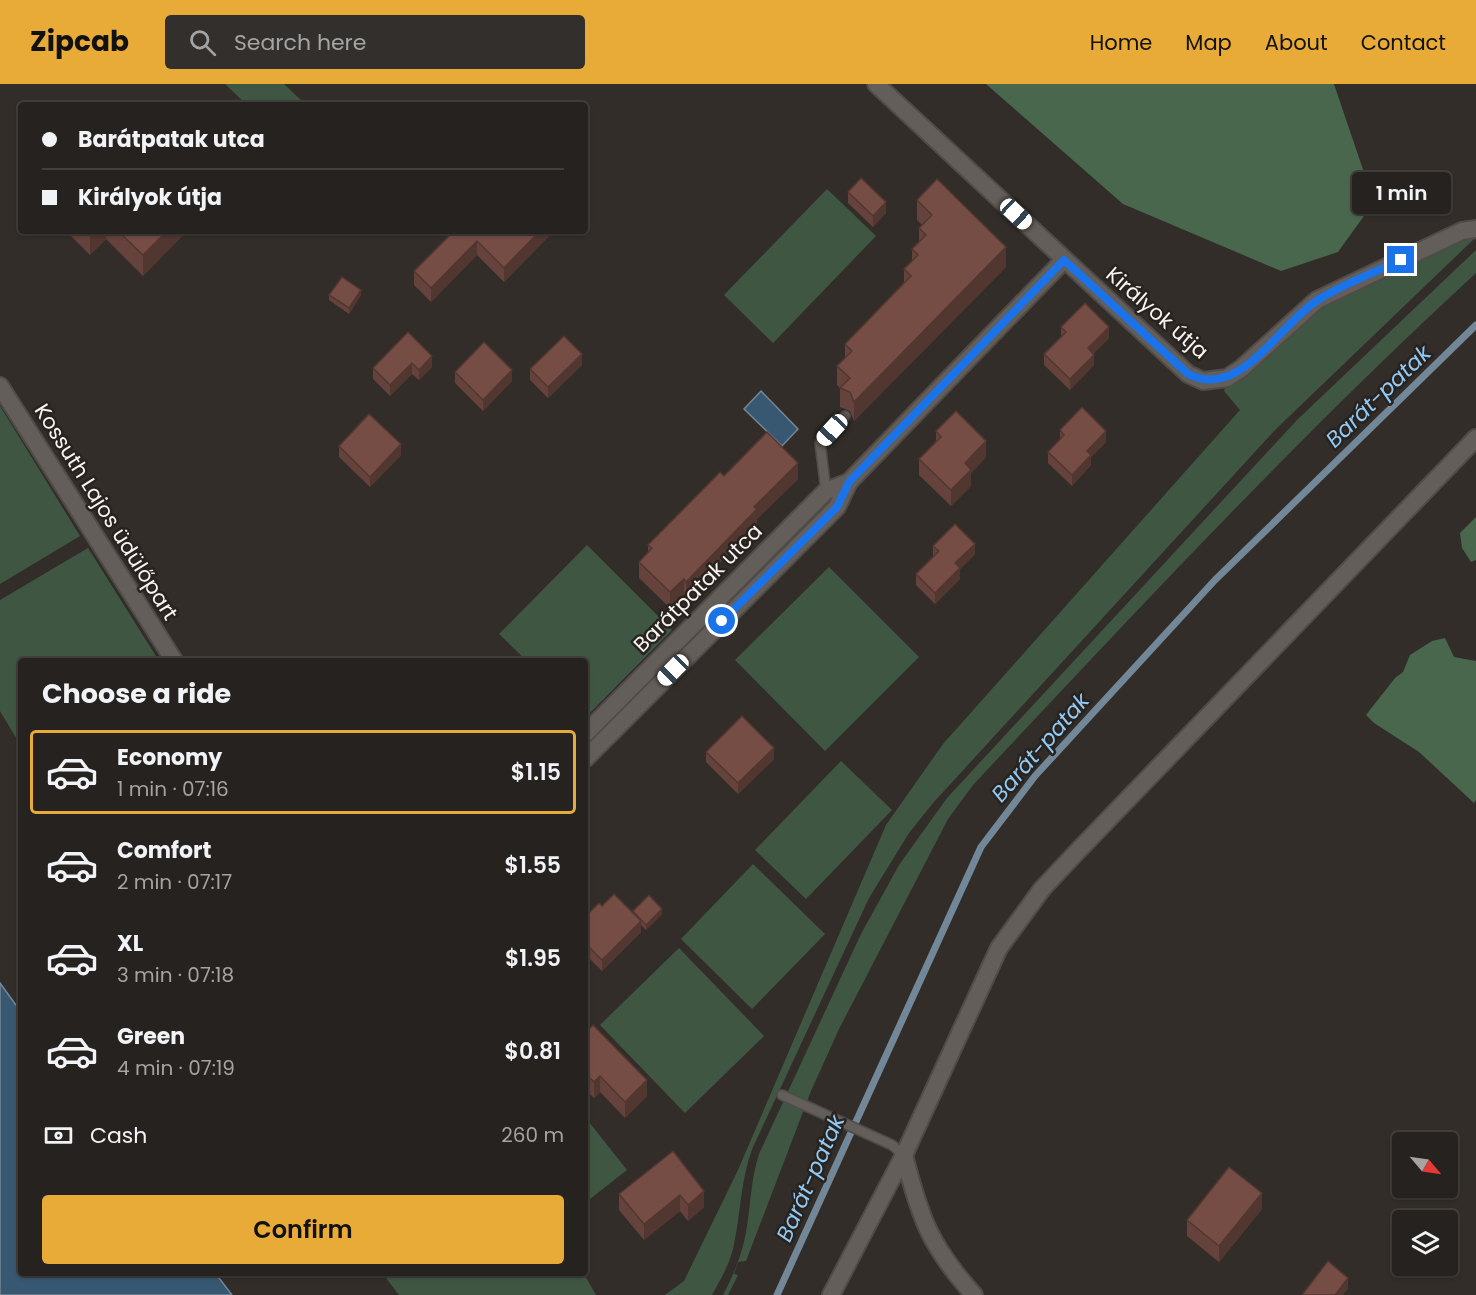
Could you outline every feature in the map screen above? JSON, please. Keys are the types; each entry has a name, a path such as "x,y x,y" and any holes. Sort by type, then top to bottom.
{"street":[{"name":"Királyok útja","path":"876,84 1188,374 1203,381 1227,378 1242,368 1317,300 1462,231 1476,229"},
{"name":"Barátpatak utca","path":"588,756 837,507 849,482 1064,260"},
{"name":"Kossuth Lajos üdülőpart","path":"0,386 172,658"},
{"path":"831,1295 904,1155 999,948 1042,889 1476,438"},
{"name":"Barátpatak utca","path":"588,731 826,491 849,482"},
{"path":"904,1155 927,1232 937,1249 974,1295"}],"lane":[{"path":"826,491 820,443 845,416"},
{"path":"782,1095 892,1145 904,1155"}],"green space":[{"path":"225,84 284,84 303,102 244,102"},
{"path":"986,84 1334,84 1374,202 1338,252 1281,271 1123,204"},
{"path":"827,189 876,236 773,343 724,295"},
{"path":"1466,235 1474,236 1474,239 1275,430 933,803 909,833 869,898 753,1147 744,1182 734,1247 719,1282 712,1295 665,1295 684,1281 738,1170 886,825 943,744 1240,410 1224,391 1226,386 1312,310"},
{"path":"1476,250 1476,273 1346,397 1220,524 973,785 948,819 839,1029 811,1091 746,1261 738,1262 736,1268 747,1229 753,1178 759,1154 861,934 899,865 947,798 1297,420"},
{"path":"0,406 80,536 0,584"},
{"path":"1476,517 1476,560 1471,562 1462,548 1460,533"},
{"path":"587,545 672,630 588,715 588,658 524,658 499,634"},
{"path":"88,548 157,658 18,658 18,741 0,711 0,600"},
{"path":"829,567 919,657 825,751 735,660"},
{"path":"1445,638 1454,657 1476,661 1476,800 1474,803 1419,752 1374,723 1366,715 1395,678 1403,672 1410,655 1432,641"},
{"path":"841,761 892,810 806,899 755,850"},
{"path":"753,864 825,934 752,1009 681,939"},
{"path":"679,948 764,1036 685,1113 600,1025"},
{"path":"588,1121 627,1170 588,1201"},
{"path":"736,1268 734,1274 738,1275 728,1295 723,1295"},
{"path":"385,1276 585,1276 596,1295 399,1295"}],"water":[{"path":"761,391 798,429 782,446 744,409"},
{"path":"0,983 18,1008 18,1276 218,1276 232,1295 0,1295"}],"building":[{"path":"861,178 886,202 873,216 848,192"},
{"path":"937,179 1006,247 854,402 850,392 840,388 850,378 837,366 852,351 845,344 911,276 904,269 918,255 912,249 926,235 919,228 932,215 917,200"},
{"path":"121,234 164,234 143,255"},
{"path":"451,234 537,234 504,268 477,241 431,288 414,271"},
{"path":"342,277 361,290 349,308 329,295"},
{"path":"1085,303 1109,327 1088,348 1094,355 1070,379 1044,354 1066,332 1061,327"},
{"path":"408,332 432,356 419,370 412,363 390,385 373,368"},
{"path":"564,336 582,354 548,387 530,369"},
{"path":"484,342 512,370 483,400 455,372"},
{"path":"1082,407 1106,431 1087,451 1091,455 1072,475 1048,452 1064,435 1060,430"},
{"path":"956,411 986,441 965,463 971,470 951,490 919,459 941,437 936,431"},
{"path":"369,414 401,444 370,477 339,446"},
{"path":"767,432 798,463 754,507 757,509 686,582 684,579 670,592 639,562 652,548 648,545 720,472 724,476"},
{"path":"955,524 975,544 955,563 960,568 935,593 916,574 939,551 933,546"},
{"path":"742,716 774,748 738,783 706,752"},
{"path":"614,894 641,921 602,960 588,946 588,914 599,903 602,906"},
{"path":"649,895 662,909 646,925 633,911"},
{"path":"593,1025 647,1080 625,1102 600,1076 594,1082 588,1076 588,1030"},
{"path":"673,1151 704,1191 688,1205 680,1195 644,1224 619,1194"},
{"path":"1229,1167 1262,1193 1219,1246 1187,1220"},
{"path":"1328,1261 1348,1278 1335,1295 1302,1295"}],"waterway":[{"name":"Barát-patak","path":"777,1295 981,847 1035,776 1215,580 1476,325"}],"route":[{"path":"722,621 837,507 849,482 1064,260 1188,374 1203,381 1227,378 1242,368 1317,300 1401,260"}]}
